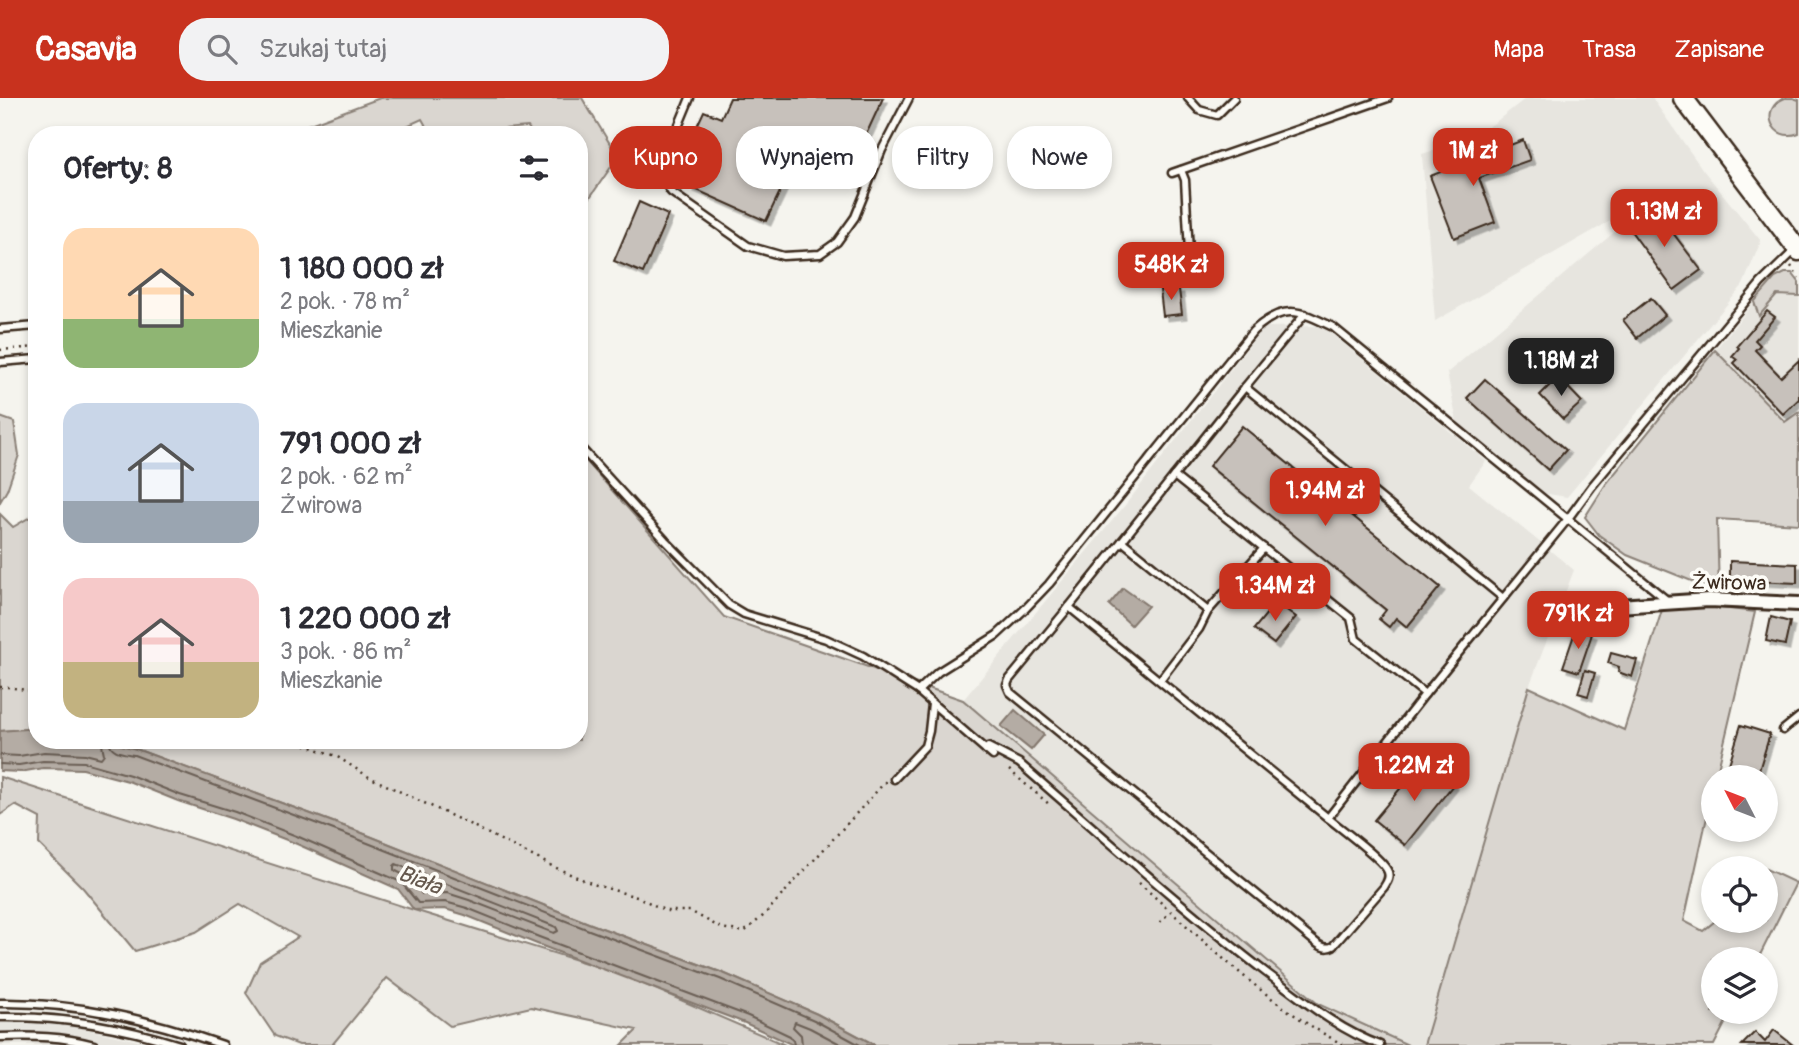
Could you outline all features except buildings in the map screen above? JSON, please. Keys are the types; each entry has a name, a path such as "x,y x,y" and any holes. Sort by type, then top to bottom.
{"main road":[{"path":"1683,98 1798,250"}],"street":[{"name":"Żwirowa","path":"1618,606 1709,600 1799,604"}],"lane":[{"path":"690,98 659,173 671,192 748,246 783,256 820,254 837,242 855,217 882,150 909,98"},
{"path":"1188,98 1199,110 1217,115 1234,98"},
{"path":"1172,173 1388,98"},
{"path":"1181,170 1185,180 1190,270"},
{"path":"1328,818 1592,486 1760,283 1798,250"},
{"path":"918,691 938,672 997,635 1041,592 1253,331 1267,318 1291,311 1305,313 1333,327 1670,602"},
{"path":"1069,607 1383,864 1389,879 1333,946 1321,947 1010,692 1007,684 1305,313"},
{"path":"0,329 28,327"},
{"path":"0,362 28,360"},
{"path":"1245,387 1503,598"},
{"path":"588,456 729,605 744,614 826,639 863,656 918,691 993,756"},
{"path":"1174,476 1351,618 1356,639 1425,694"},
{"path":"1122,541 1208,611"},
{"path":"1160,680 1199,629 1208,611 1264,548"},
{"path":"894,779 925,746 932,704"},
{"path":"1783,730 1799,717"},
{"path":"986,750 988,747 1019,763 1240,953 1323,1016 1380,1045"},
{"path":"0,1003 69,1007 132,1017 223,1045"},
{"path":"0,1017 92,1024 180,1045"},
{"path":"0,1037 49,1036 71,1038 94,1045"}],"path":[{"path":"0,350 28,348"},
{"path":"0,687 28,690"},
{"path":"317,749 337,756 369,776 593,884 640,898 666,911 690,911 721,928 744,932 763,915 889,778 894,779"},
{"path":"1160,922 1172,909"}],"shaded area":[{"path":"380,98 582,98 609,142 609,170 588,200 588,126 426,126 422,119 407,126 305,126"},
{"path":"1526,98 1652,98 1703,170 1761,241 1743,285 1567,497 1542,493 1457,422 1447,373 1617,230 1612,220 1435,321 1422,154 1461,142 1493,124"},
{"path":"1785,98 1799,100 1799,133 1782,134 1772,123 1772,109"},
{"path":"1792,273 1799,282 1799,296 1777,295 1759,316 1754,302 1775,278"},
{"path":"1777,295 1799,296 1799,412 1785,422 1715,350 1754,302 1759,316"},
{"path":"1322,326 1486,461 1469,485 1574,570 1529,687 1424,1045 1408,1045 1318,1004 963,700 1126,504 1264,327"},
{"path":"1715,350 1785,422 1799,412 1799,524 1717,519 1719,592 1627,555 1599,535 1585,517 1606,484"},
{"path":"0,417 14,422 19,455 0,502"},
{"path":"588,463 724,617 963,700 1318,1004 1408,1045 875,1045 817,1014 723,973 357,831 136,749 588,749"},
{"path":"0,514 13,527 28,518 28,729 0,731"},
{"path":"1713,607 1755,612 1719,765 1701,765 1701,842 1684,921 1701,930 1701,933 1771,933 1764,947 1701,947 1701,1024 1725,1024 1714,1045 1424,1045 1529,687 1624,730 1662,610"},
{"path":"0,777 618,973 785,1045 622,1045 637,1030 531,1007 450,1026 387,978 332,1045 299,1045 275,1036 246,993 260,962 298,937 240,904 196,932 135,951 83,888 39,844 40,818 15,805 0,815"},
{"path":"1778,875 1796,883 1778,919"},
{"path":"32,1022 77,1027 156,1045 0,1045 0,1023"}],"water":[{"path":"1123,588 1148,606 1131,625 1109,605"},
{"path":"1015,710 1044,735 1031,750 1001,726"},
{"name":"Biała","path":"28,729 28,749 136,749 357,831 723,973 817,1014 875,1045 793,1045 745,1023 465,915 445,909 414,910 398,889 297,844 128,781 83,769 0,771 0,731"}]}
